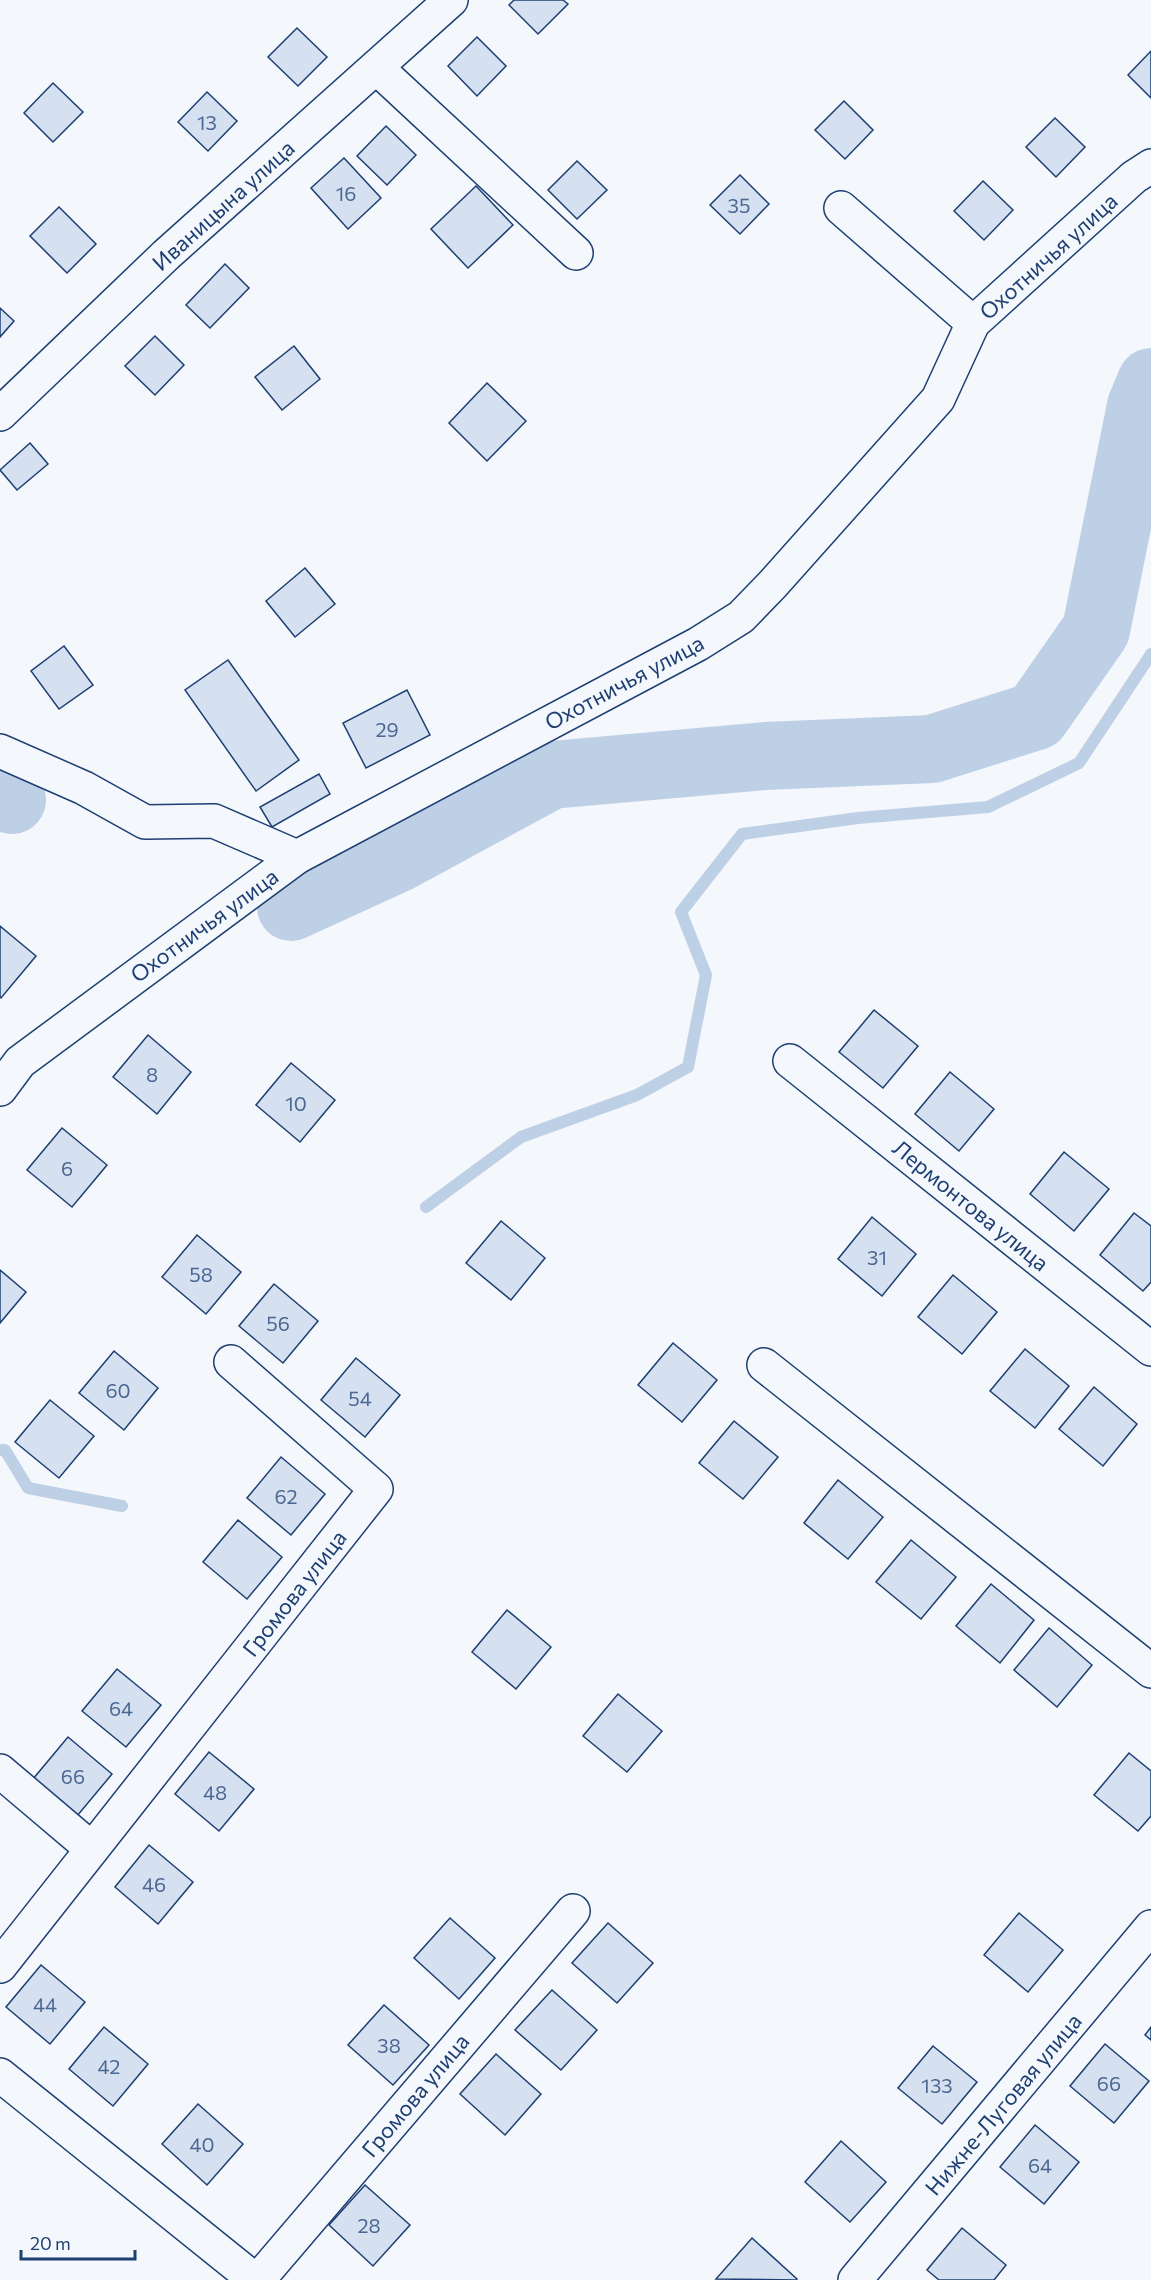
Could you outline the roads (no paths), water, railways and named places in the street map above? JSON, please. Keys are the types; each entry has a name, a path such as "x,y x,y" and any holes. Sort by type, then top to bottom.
{"street":[{"name":"Иваницына улица","path":"0,414 166,255 377,68 441,3"},
{"path":"377,68 576,253"},
{"name":"Охотничья улица","path":"0,1089 20,1062 297,857 698,644 741,617 824,530 938,399 973,323 1134,177 1151,166"},
{"path":"841,208 973,323"},
{"path":"0,751 84,788 145,822 214,821 297,857"},
{"name":"Лермонтова улица","path":"790,1061 1151,1348"},
{"name":"Громова улица","path":"0,1966 376,1489 231,1362"},
{"path":"764,1365 1151,1671"},
{"path":"0,1771 92,1849"},
{"name":"Громова улица","path":"0,2075 256,2280 573,1911"},
{"name":"Нижне-Луговая улица","path":"855,2280 1151,1927"}],"waterway":[{"path":"291,907 398,858 551,775 765,756 932,749 1036,716 1096,630 1141,406 1151,382"},
{"path":"426,1207 521,1137 637,1095 688,1067 706,975 681,912 742,834 858,818 988,807 1079,763 1151,654"},
{"path":"0,796 12,800"},
{"path":"0,1450 5,1450 28,1488 122,1506"}]}
